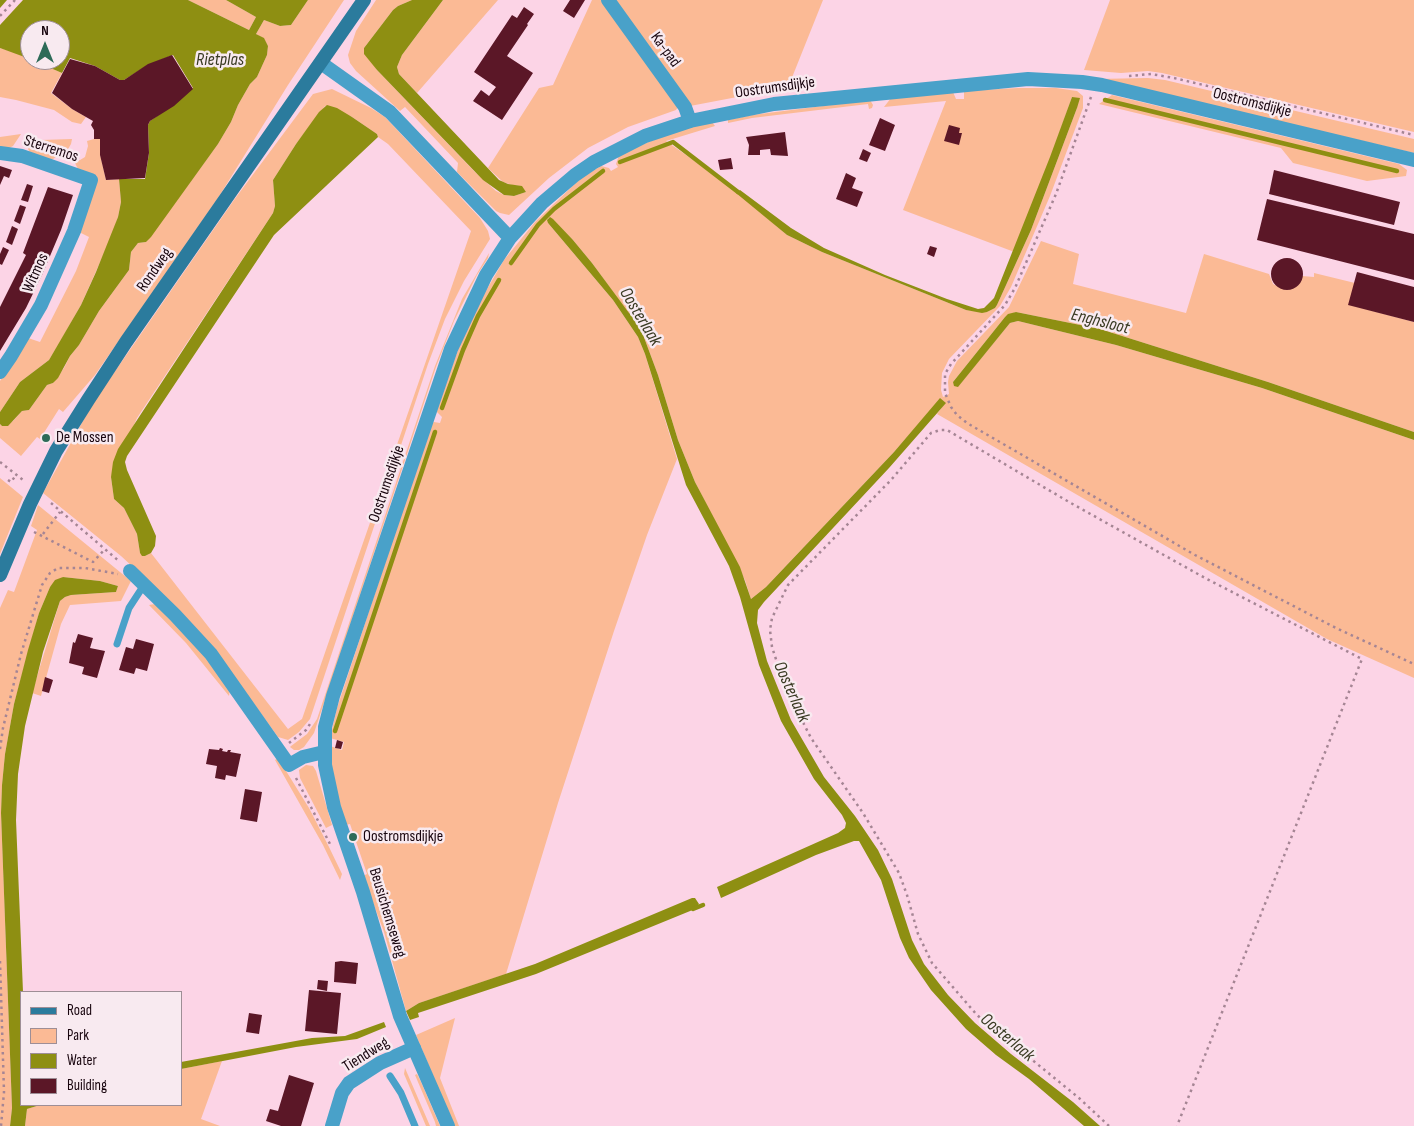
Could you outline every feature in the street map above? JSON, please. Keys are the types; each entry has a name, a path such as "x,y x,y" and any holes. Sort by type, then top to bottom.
{"main road":[{"name":"Rondweg","path":"0,575 30,504 56,452 88,400 131,334 364,0"}],"street":[{"name":"Ka-pad","path":"608,0 685,107 690,121"},
{"path":"321,63 390,112 510,238"},
{"name":"Oostrumsdijkje","path":"324,752 325,727 331,703 450,350 482,283 510,238 550,197 575,175 594,162 645,136 690,121 774,104 986,82 1028,79 1082,82"},
{"name":"Oostromsdijkje","path":"1082,82 1414,160"},
{"name":"Sterremos","path":"0,153 22,156 90,180"},
{"name":"Witmos","path":"0,372 41,305 74,231 90,180"},
{"path":"130,571 175,615 210,654 289,765 303,757 324,752"},
{"name":"Beusichemseweg","path":"324,752 327,779 334,806 363,892 400,1016 448,1126"},
{"name":"Tiendweg","path":"332,1126 342,1093 349,1083 380,1063 414,1048"}],"lane":[{"path":"117,644 129,608 144,585"},
{"path":"390,1076 401,1093 415,1126"}],"path":[{"path":"0,16 15,0"},
{"name":"Oostromsdijkje","path":"1128,76 1151,74 1174,78 1414,135"},
{"path":"1096,84 1056,194 1015,288 1004,305 951,364 945,374 945,393 951,407 967,423 1195,555 1328,624 1414,664"},
{"path":"1109,1126 1079,1098 977,1015 932,963 918,934 899,873 863,813 811,738 785,687 772,647 770,630 772,618 788,585 891,480 931,433 940,430 947,430 1069,502 1205,578 1362,659 1177,1126"},
{"path":"0,462 23,480"},
{"path":"8,480 11,482 16,475"},
{"path":"51,503 118,561"},
{"path":"42,535 60,512"},
{"path":"34,532 91,561 96,561 105,549"},
{"path":"85,568 91,561"},
{"path":"0,749 3,728 21,654 42,585 50,573 58,568 85,568 120,574 130,571"},
{"path":"0,960 4,1092 1,1126"}],"green space":[{"path":"188,0 226,0 256,17 249,30"},
{"path":"308,0 344,0 288,85 218,198 95,375 63,412 59,409 40,439 37,437 21,456 0,438 0,424 2,426 13,421 22,411 29,410 47,385 53,383 99,311 129,270 131,252 138,243 146,242 218,144 250,84 257,77 267,55 268,46 264,39 256,34 264,20 280,26 291,25"},
{"path":"376,0 412,0 393,10 364,48 377,70 474,171 496,191 504,195 514,196 526,192 520,186 503,182 488,168 539,88 553,85 592,0 602,0 678,107 676,110 628,127 588,148 549,178 509,215 500,213 457,172 458,163 405,107 400,111 356,71 350,63 348,55 356,31"},
{"path":"443,0 498,0 417,93 399,74 397,67 402,55"},
{"path":"614,0 823,0 787,90 753,94 690,106"},
{"path":"1110,0 1414,0 1414,132 1162,73 1148,71 1121,73 1084,70"},
{"path":"0,48 20,54 20,70 55,70 62,73 51,93 86,117 81,124 72,122 54,110 0,97"},
{"path":"1148,78 1165,80 1414,139 1414,153 1096,79"},
{"path":"1056,88 1077,91 1083,96 1083,108 1050,196 1011,287 1000,306 949,359 942,373 941,390 943,397 949,394 949,376 957,361 1009,307 1041,241 1079,254 1073,284 1186,313 1204,254 1269,274 1273,284 1288,290 1298,285 1302,276 1314,277 1314,273 1355,283 1351,305 1414,322 1414,432 1268,382 1100,329 1016,312 1005,317 953,382 958,386 1010,323 1018,321 1116,345 1262,388 1414,440 1414,678 1327,639 937,414 945,403 940,399 894,452 766,587 751,599 745,580 695,482 678,440 658,375 642,332 592,263 573,240 550,218 548,223 613,300 638,337 677,459 647,535 614,631 558,803 506,974 419,1003 406,1011 384,932 363,876 367,874 350,824 345,825 330,767 330,746 342,750 344,742 330,738 337,708 431,424 434,422 440,423 442,417 436,411 459,347 473,313 504,260 535,222 581,178 601,166 609,168 611,171 618,167 616,164 619,155 646,143 681,130 712,122 715,126 666,141 726,183 787,235 822,252 966,310 987,312 997,305 1031,230 1077,108 1072,97 1017,253 903,210 946,101 884,107 891,98 953,92 956,99 964,99 964,91"},
{"path":"332,89 385,117 480,218 488,231 490,239 464,281 445,319 428,364 310,719 299,732 288,740 278,737 223,661 146,579 121,556 43,493 93,403 234,200 313,94","holes":["325,106 352,117 388,144 471,231 302,719 288,729 151,553 145,556 140,553 137,534 124,508 114,499 111,477 137,418 273,213 275,206 273,180 296,144"]},
{"path":"1112,95 1399,164 1407,170 1406,176 1367,181 1293,163 1281,148 1099,104"},
{"path":"870,100 873,105 869,109 868,104 752,118 728,123 728,120 752,115"},
{"path":"21,134 13,146 9,148 0,147 0,137"},
{"path":"72,139 67,151 53,159 48,160 30,153 28,149 31,145 41,140"},
{"path":"100,139 100,154 106,180 119,179 121,202 113,233 81,305 49,360 20,382 0,412 0,381 28,338 40,342 76,271 89,237 79,232 97,176 78,169 75,163 85,157 88,146 87,141"},
{"path":"489,253 454,321 436,367 314,733 304,747 294,750 290,747 307,734 317,719 435,366 462,299"},
{"path":"0,478 23,497 0,554"},
{"path":"38,505 131,581 121,601 70,605 61,624 41,696 32,693 60,601 71,595 116,592 118,586 100,581 63,577 50,587 39,613 14,704 5,754 1,813 12,1108 10,1126 0,1126 0,608 8,590 14,592 37,530 31,526"},
{"path":"155,604 192,641 214,668 230,689 229,696 186,643 149,605"},
{"path":"278,758 309,808 329,847 342,874 340,880 323,845 275,760"},
{"path":"306,765 313,766 316,771 332,825 326,828 300,778 299,770"},
{"path":"455,1018 440,1078 459,1126 454,1126 416,1035"},
{"path":"222,1061 201,1119 220,1126 25,1126 27,1109 37,1106 182,1106 182,1069"},
{"path":"405,1068 430,1126 426,1126 404,1074"},
{"path":"417,1074 440,1126 436,1126 415,1075"}],"water":[{"name":"Rietplas","path":"0,0 188,0 249,30 256,17 226,0 308,0 291,25 280,26 264,20 256,34 264,38 268,46 267,55 257,77 250,84 218,144 151,237 146,242 138,243 131,252 129,270 99,311 58,378 53,383 47,385 29,410 22,411 8,426 0,424 0,412 20,382 49,360 81,305 96,272 118,217 121,202 119,179 145,179 149,153 148,125 150,121 193,88 173,55 148,65 124,80 120,80 95,66 70,58 70,20 20,20 20,55 0,48"},
{"path":"412,0 443,0 402,55 397,67 399,74 499,180 508,184 522,186 526,192 514,196 504,195 483,180 377,70 364,54 364,48 393,10"},
{"path":"1072,97 1080,98 1031,230 997,305 987,312 966,310 822,252 787,235 736,193 740,190 791,228 824,248 885,275 947,299 978,309 984,308 994,298"},
{"path":"327,105 337,108 352,117 377,134 378,137 274,235 127,456 125,462 127,470 156,536 155,546 151,553 142,556 137,534 124,508 114,499 111,477 113,462 118,449 273,213 275,206 273,180 319,112"},
{"path":"550,217 592,263 629,313 633,315 642,332 658,375 678,440 695,482 740,567 751,599 766,587 894,452 940,398 946,403 889,468 764,602 758,610 757,623 767,661 791,720 824,777 855,816 878,850 892,879 912,940 924,964 948,995 975,1023 1100,1126 1084,1126 966,1029 931,990 909,958 900,938 881,880 859,841 854,841 816,855 721,898 717,887 838,833 845,828 846,823 814,779 781,721 759,665 740,597 729,566 686,485 638,337 613,300 548,223 547,220"},
{"path":"1016,312 1100,329 1268,382 1414,432 1414,440 1262,388 1116,345 1018,321 1010,323 958,387 954,386 953,382 1005,317"},
{"path":"63,577 100,581 118,586 116,592 71,595 60,601 43,652 25,726 18,774 16,820 23,991 20,991 20,1106 37,1106 27,1109 25,1126 10,1126 12,1108 1,813 2,785 5,754 14,704 39,613 55,580"},
{"path":"695,898 699,904 695,909 536,974 418,1013 419,1017 410,1020 406,1011 419,1003 535,964"},
{"path":"384,1022 386,1027 357,1039 296,1047 182,1069 182,1062 312,1038 345,1036"}],"pier":[{"path":"7,0 23,0 0,25 0,8"}],"building":[{"path":"570,0 585,0 574,18 563,11"},
{"path":"524,7 534,14 507,56 533,73 502,120 473,101 481,90 489,96 496,87 474,72 512,15 517,18"},
{"path":"172,55 193,89 174,106 150,121 148,125 149,153 145,178 106,180 100,155 100,139 94,139 94,130 91,125 93,121 72,109 52,93 64,70 70,70 70,59 95,66 120,80 124,80 148,64"},
{"path":"880,118 895,125 885,151 869,145"},
{"path":"949,125 960,128 959,133 962,133 959,145 944,141"},
{"path":"785,132 788,156 771,155 770,149 760,150 760,155 748,155 749,145 746,137"},
{"path":"863,149 871,153 867,162 859,159"},
{"path":"731,158 733,169 720,170 718,160"},
{"path":"0,166 12,170 9,178 4,176 0,185"},
{"path":"1274,170 1400,202 1394,225 1269,194"},
{"path":"846,173 856,178 852,188 863,192 857,207 836,199"},
{"path":"27,184 33,186 28,202 21,200"},
{"path":"48,187 73,195 42,275 26,308 0,351 0,307 26,255 23,253"},
{"path":"1267,199 1414,234 1414,280 1257,240"},
{"path":"20,205 26,207 20,224 14,221"},
{"path":"12,226 18,229 12,245 6,242"},
{"path":"930,246 937,248 934,257 927,254"},
{"path":"3,247 9,250 2,265 0,264 0,254"},
{"path":"1287,258 1298,263 1303,274 1298,285 1287,290 1276,285 1271,274 1276,263"},
{"path":"1357,272 1414,287 1414,322 1348,305"},
{"path":"78,634 93,638 90,648 105,651 97,678 82,674 84,667 69,663 73,642 75,643"},
{"path":"136,639 154,644 147,671 136,668 134,674 119,670 126,647 133,649"},
{"path":"45,677 53,680 49,693 42,691"},
{"path":"337,740 343,742 341,749 335,748"},
{"path":"220,748 223,749 222,751 227,752 231,750 230,752 241,754 236,777 226,775 225,780 215,778 217,766 206,764 209,749 219,750"},
{"path":"245,789 262,792 257,822 240,819"},
{"path":"335,962 358,963 356,984 334,982"},
{"path":"318,980 328,981 327,991 317,989"},
{"path":"309,990 341,993 337,1034 305,1031"},
{"path":"249,1013 262,1015 259,1034 246,1032"},
{"path":"289,1075 314,1083 301,1126 281,1126 266,1121 270,1109 278,1111"}],"waterway":[{"path":"1105,100 1397,171"},
{"path":"620,162 673,142 738,192"},
{"path":"511,263 538,225 554,209 603,171"},
{"path":"442,408 463,350 478,316 499,280"},
{"path":"335,731 435,432"},
{"path":"693,909 703,905"}],"place":[{"name":"De Mossen","path":"46,438"},
{"name":"Oostromsdijkje","path":"353,837"}],"water label":[{"name":"Oosterlaak","path":"640,317"},
{"name":"Enghsloot","path":"1100,322"},
{"name":"Oosterlaak","path":"791,692"},
{"name":"Oosterlaak","path":"1007,1038"}]}
